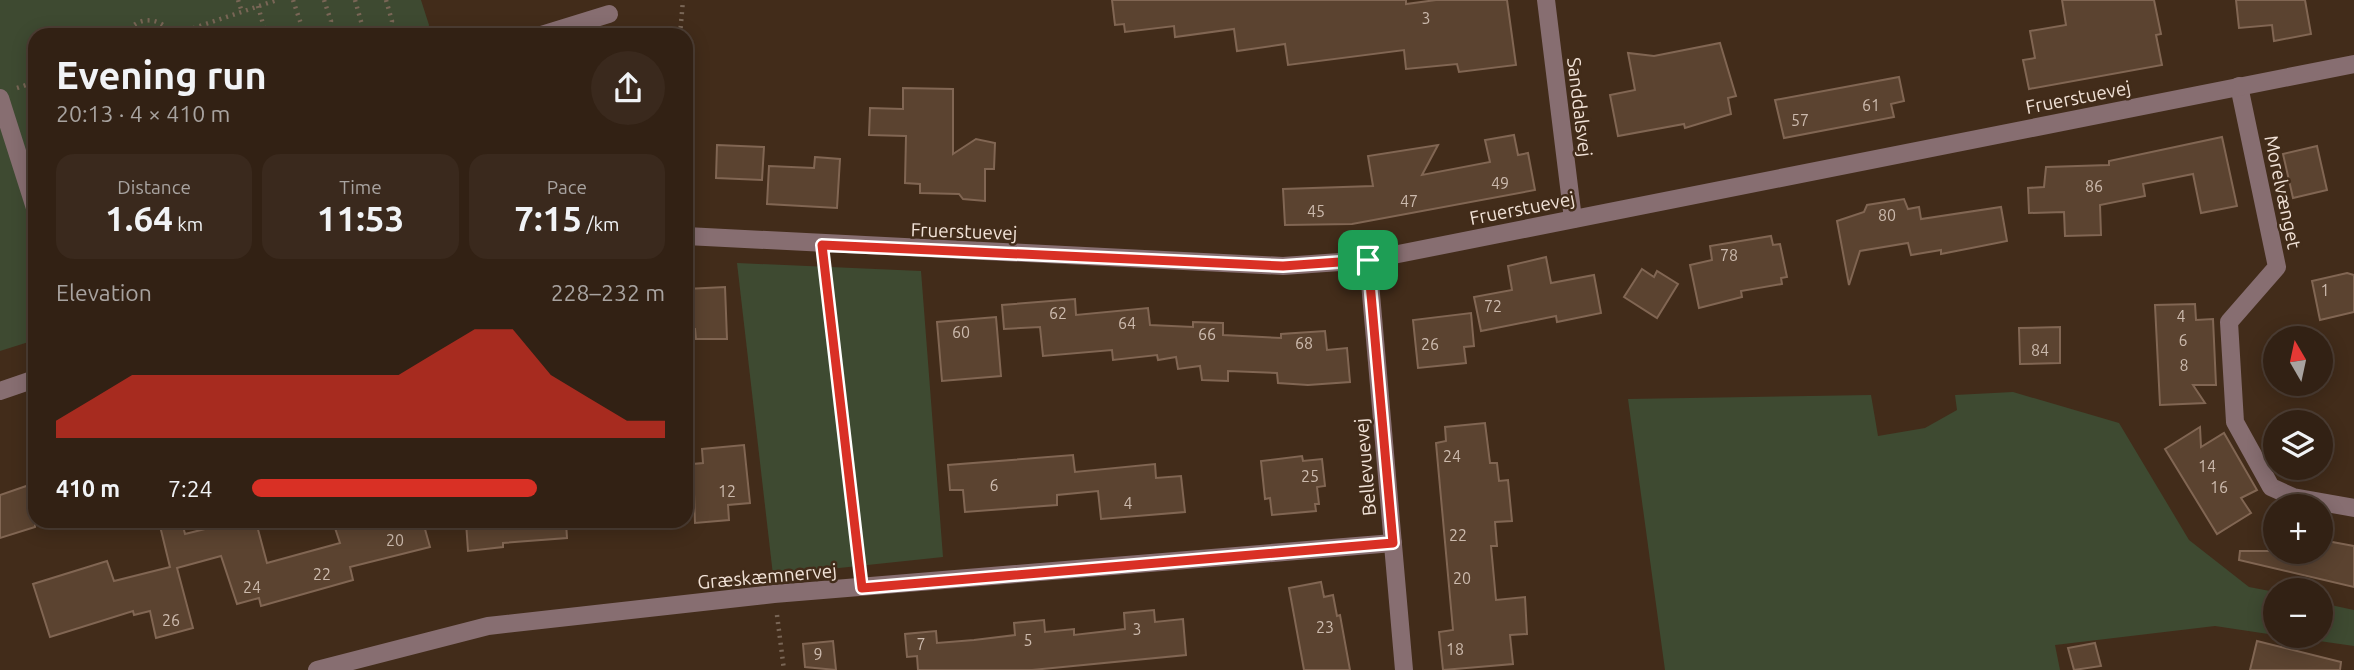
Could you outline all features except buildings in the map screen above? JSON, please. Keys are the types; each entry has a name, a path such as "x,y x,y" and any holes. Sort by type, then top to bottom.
{"street":[{"name":"Sanddalsvej","path":"1546,0 1573,219"},
{"path":"563,28 609,13"},
{"name":"Fruerstuevej","path":"693,236 1283,266 1368,260 2354,64"},
{"name":"Morelvænget","path":"2239,86 2277,267 2229,322 2235,422 2271,487 2293,497 2354,508"},
{"path":"0,98 28,186"},
{"name":"Bellevuevej","path":"1368,260 1404,670"},
{"path":"0,391 28,381"},
{"name":"Græskæmnervej","path":"317,670 488,626 774,594 1393,543"}],"path":[{"path":"238,0 242,12"},
{"path":"192,28 277,0"},
{"path":"293,0 300,28"},
{"path":"324,0 331,21 330,28"},
{"path":"355,0 361,28"},
{"path":"386,0 392,21 390,28"},
{"path":"681,28 683,0"},
{"path":"258,6 264,28"},
{"path":"129,28 145,19 161,23 166,28"},
{"path":"822,245 862,588"},
{"path":"774,594 784,670"}],"green space":[{"path":"0,0 421,0 428,28 28,28 28,342 0,351"},
{"path":"737,263 921,271 943,557 773,575"},
{"path":"2013,392 2119,423 2189,540 2249,587 2263,590 2263,633 2215,626 2055,645 2060,670 1665,670 1628,399 1871,395 1878,436 1925,428 1957,410 1955,395"},
{"path":"2333,606 2354,610 2354,646 2333,643"}],"route":[{"path":"822,245 1283,266 1368,260 1393,543 862,588 822,245"}]}
